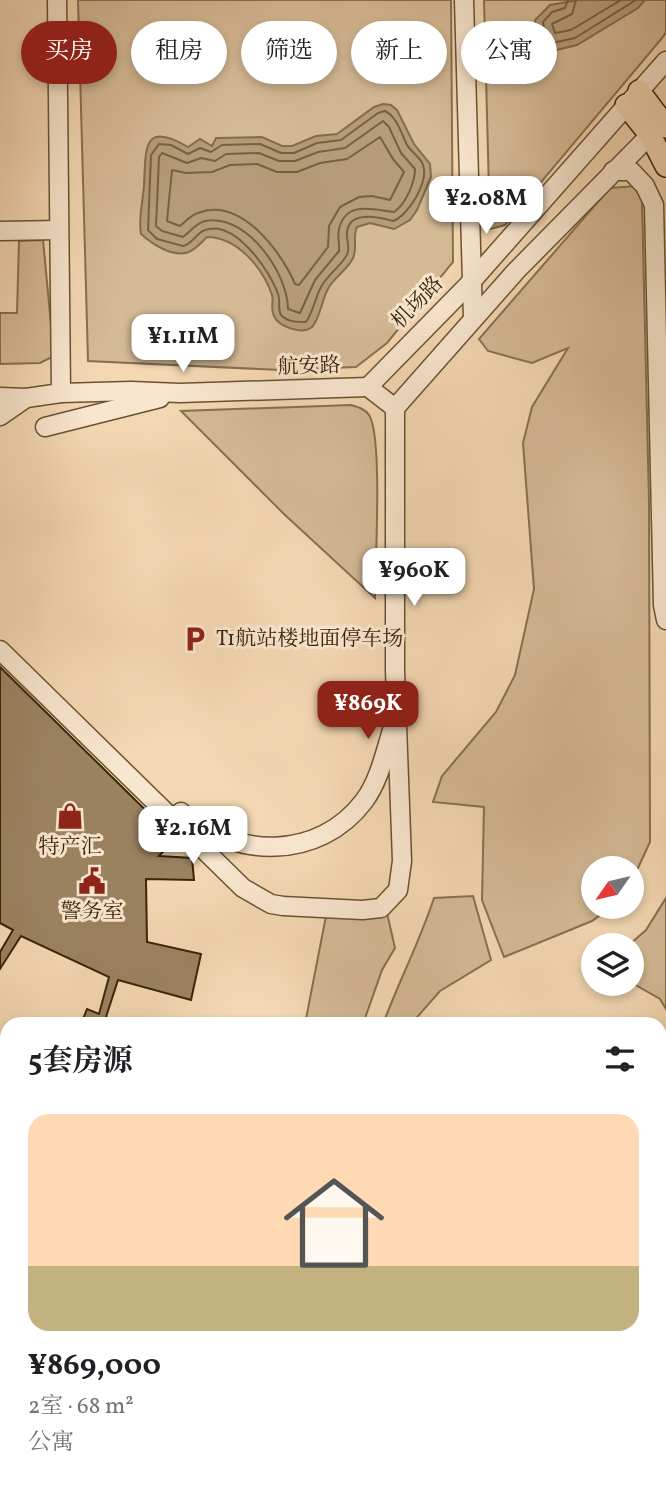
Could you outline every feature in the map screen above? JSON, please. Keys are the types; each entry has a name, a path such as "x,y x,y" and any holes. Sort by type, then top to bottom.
{"main road":[{"path":"632,98 661,126 666,166"}],"street":[{"path":"57,0 61,393"},
{"path":"464,0 473,318"},
{"name":"机场路","path":"368,387 471,282 666,61"},
{"path":"0,650 243,888 271,904 362,910 381,908 398,890 402,862 396,720 395,408 473,318 613,171 661,126"},
{"path":"613,171 631,171 645,186 654,205 663,605 666,620"},
{"path":"0,231 59,230"},
{"path":"368,387 395,408"},
{"name":"航安路","path":"0,397 26,398 61,393 131,391 180,393 368,387"},
{"path":"45,427 180,393"},
{"path":"0,416 26,398"},
{"path":"0,642 186,817 225,841 254,847 315,839 335,828 364,801 377,774 396,720"}],"shaded area":[{"path":"78,0 451,0 453,262 387,343 356,367 280,370 88,361 80,84 117,84 117,21 79,21"},
{"path":"484,0 666,0 666,32 663,37 505,225 490,229 486,84 557,84 557,21 485,21"},
{"path":"637,186 642,200 649,502 650,842 644,856 581,856 581,919 595,919 504,957 482,900 484,807 433,802 442,776 496,712 515,675 534,589 523,443 532,407 568,348 532,363 488,351 479,339 610,188"},
{"path":"43,240 54,356 40,363 0,364 0,313 17,313 19,241"},
{"path":"351,405 369,415 376,448 375,598 285,515 181,411"},
{"path":"473,896 491,960 440,991 417,1017 386,1017 422,930 434,898"},
{"path":"666,898 666,1009 660,999 644,990 643,933"},
{"path":"387,913 395,948 382,970 365,1017 306,1017 326,916"}],"water":[{"path":"579,0 645,0 638,8 577,45 557,50 557,21 535,21 550,5"},
{"path":"391,105 397,110 414,144 430,164 431,177 410,220 394,229 370,223 357,227 353,258 329,287 312,327 297,330 277,320 272,311 272,295 262,275 247,256 229,242 207,237 192,251 176,253 157,246 141,234 145,160 150,142 154,138 162,136 188,147 200,139 212,146 216,138 262,137 282,146 292,146 316,136 337,134 374,107"}],"building":[{"path":"0,667 175,839 159,856 192,858 194,880 146,879 147,942 201,954 191,1000 118,980 106,1017 84,1017 87,1009 99,1014 109,977 21,936 0,969 0,952 13,930 0,923"}],"place":[{"name":"T1航站楼地面停车场","path":"195,639"},
{"name":"特产汇","path":"70,816"},
{"name":"警务室","path":"92,881"}]}
